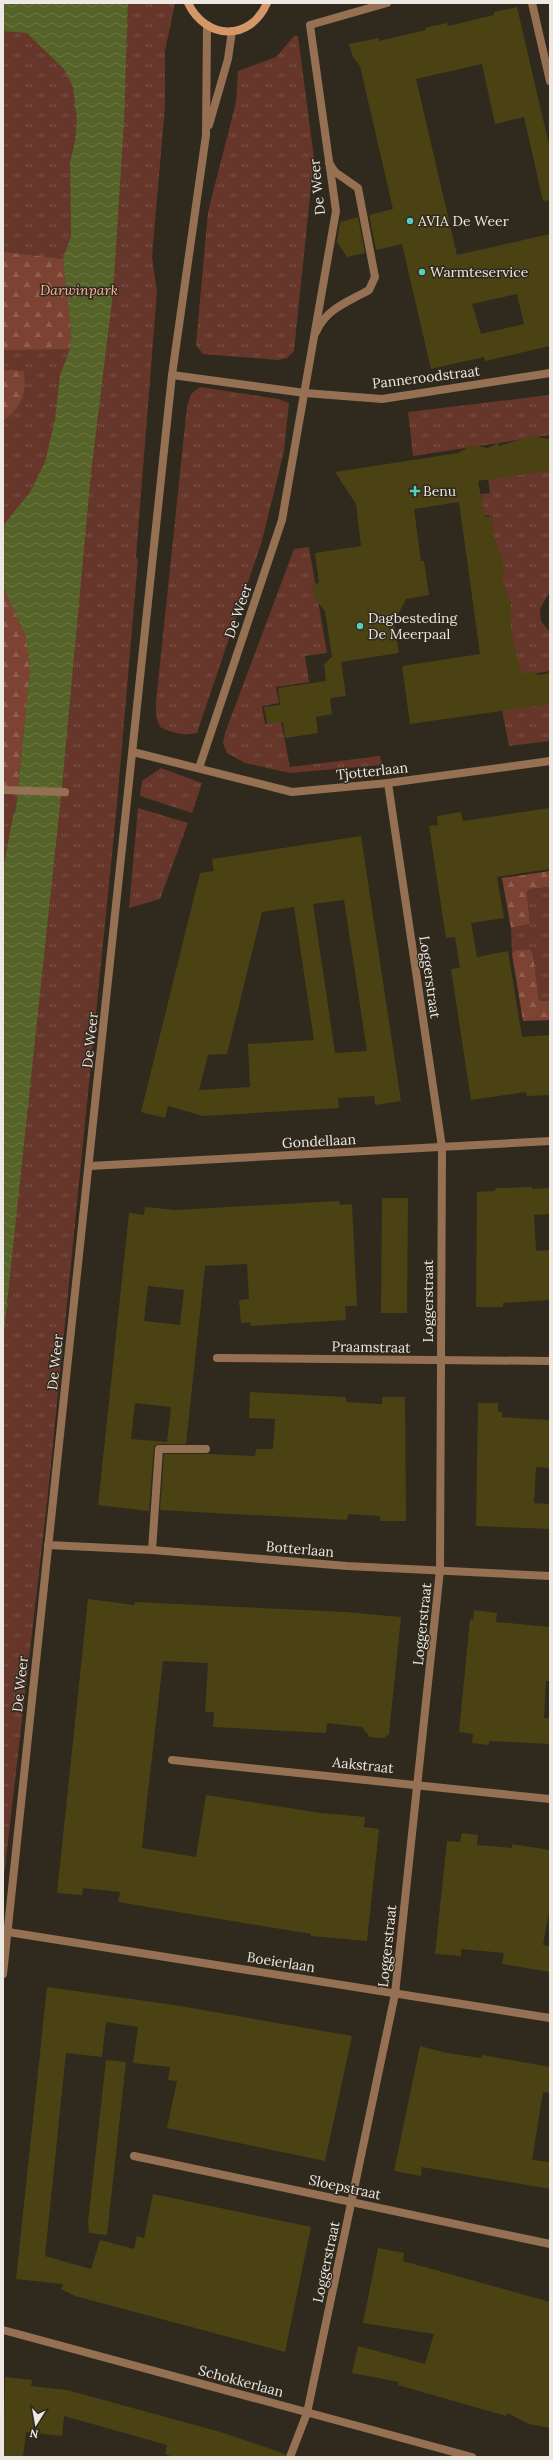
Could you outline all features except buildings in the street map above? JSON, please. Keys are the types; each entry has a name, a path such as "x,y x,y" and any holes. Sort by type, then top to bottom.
{"main road":[{"path":"188,3 194,15 207,26 220,31 232,31 249,26 262,14 267,3"}],"street":[{"name":"De Weer","path":"199,768 282,520 336,210 328,162 310,25 387,3"},
{"path":"532,3 550,81"},
{"name":"De Weer","path":"3,1974 90,1166 172,375 206,135 207,26"},
{"name":"De Weer","path":"206,135 228,59 232,31"},
{"path":"315,334 320,322 330,312 345,300 370,290 374,277 358,188 335,172 328,162"},
{"name":"Panneroodstraat","path":"305,392 382,399 550,373"},
{"path":"172,375 305,392"},
{"path":"133,752 199,768"},
{"name":"Tjotterlaan","path":"199,768 292,792 388,783 550,761"},
{"name":"Loggerstraat","path":"290,2457 307,2413 395,1994 440,1570 442,1147 388,783"},
{"path":"3,790 65,792"},
{"name":"Gondellaan","path":"90,1166 550,1141"},
{"name":"Praamstraat","path":"217,1358 550,1361"},
{"path":"152,1550 159,1449 206,1449"},
{"name":"Botterlaan","path":"48,1545 152,1550 347,1566 550,1576"},
{"name":"Aakstraat","path":"172,1760 418,1784 550,1799"},
{"name":"Boeierlaan","path":"8,1932 550,2018"},
{"name":"Sloepstraat","path":"134,2156 550,2244"},
{"name":"Schokkerlaan","path":"3,2330 472,2457"}],"green space":[{"name":"Darwinpark","path":"3,3 126,46 128,3 175,3 165,51 165,106 152,257 157,292 136,557 138,560 117,804 47,1503 3,1885"},
{"path":"294,36 298,36 314,158 294,351 287,358 278,360 203,354 196,345 208,212 236,102 238,71 276,57"},
{"path":"3,252 63,259 71,330 70,349 3,350"},
{"path":"3,371 24,371 24,394 19,405 3,421"},
{"path":"200,387 278,399 289,403 284,451 262,541 197,733 183,734 160,727 156,717 156,702 187,406 191,394"},
{"path":"550,395 550,435 413,456 408,412"},
{"path":"550,470 550,591 540,609 541,621 550,632 550,671 514,677 489,515 483,516 481,494 490,493 488,478"},
{"path":"309,547 327,653 305,656 309,682 276,687 279,703 262,706 265,724 281,721 290,767 380,756 382,765 290,773 245,763 227,753 223,743 225,733 294,549"},
{"path":"3,586 26,637 30,669 18,787 3,787"},
{"path":"550,703 550,741 509,746 502,710"},
{"path":"161,768 202,783 192,813 140,796 142,781"},
{"path":"138,808 188,823 160,899 129,908"},
{"path":"550,871 550,887 529,889 527,893 530,924 511,928 502,878"},
{"path":"550,887 550,1001 539,1001 533,954 530,949 516,950 512,954 511,928 530,924 527,893 529,889"},
{"path":"530,949 533,954 539,1001 550,1001 550,1020 523,1021 512,954 516,950"}],"water":[{"path":"3,3 128,3 124,122 113,293 91,473 62,787 3,1341 3,870 13,816 16,809 30,669 26,637 3,586 3,532 6,522 30,492 45,462 55,419 60,375 70,349 71,330 63,259 71,236 70,162 75,142 77,121 73,87 64,69 27,33 3,31"}],"place":[{"name":"AVIA De Weer","path":"410,221"},
{"name":"Warmteservice","path":"422,272"},
{"name":"Benu","path":"415,491"},
{"name":"Dagbesteding De Meerpaal","path":"360,626"}]}
